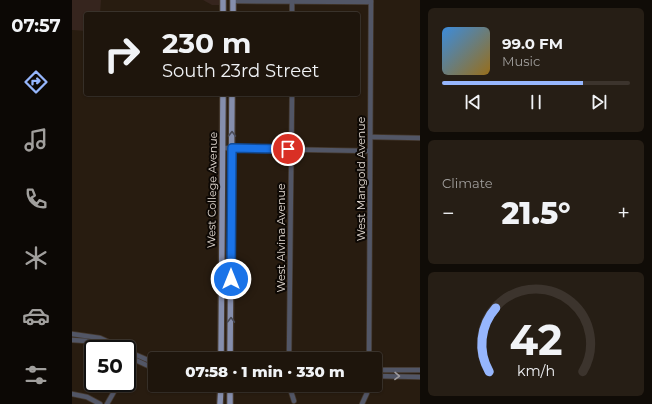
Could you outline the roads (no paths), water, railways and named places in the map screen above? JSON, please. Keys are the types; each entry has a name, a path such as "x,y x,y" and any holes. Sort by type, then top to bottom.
{"main road":[{"path":"223,0 223,12"},
{"path":"233,0 233,12"},
{"name":"West College Avenue","path":"221,352 223,96"},
{"name":"West College Avenue","path":"230,352 232,96"},
{"path":"220,404 221,392"},
{"path":"230,392 230,404"}],"street":[{"path":"233,0 292,2 371,1"},
{"name":"West Mangold Avenue","path":"369,352 371,1"},
{"path":"292,2 292,12"},
{"name":"West Alvina Avenue","path":"289,352 292,96"},
{"path":"371,137 420,138"},
{"path":"223,148 370,151"},
{"path":"72,334 104,340"},
{"path":"72,340 84,341"},
{"path":"136,358 148,361"},
{"path":"136,360 148,366"},
{"path":"382,370 420,370"},
{"path":"382,376 420,377"},
{"path":"108,404 114,392"},
{"path":"291,392 294,401"},
{"path":"362,404 367,392"},
{"path":"72,394 87,397 100,404"}]}
